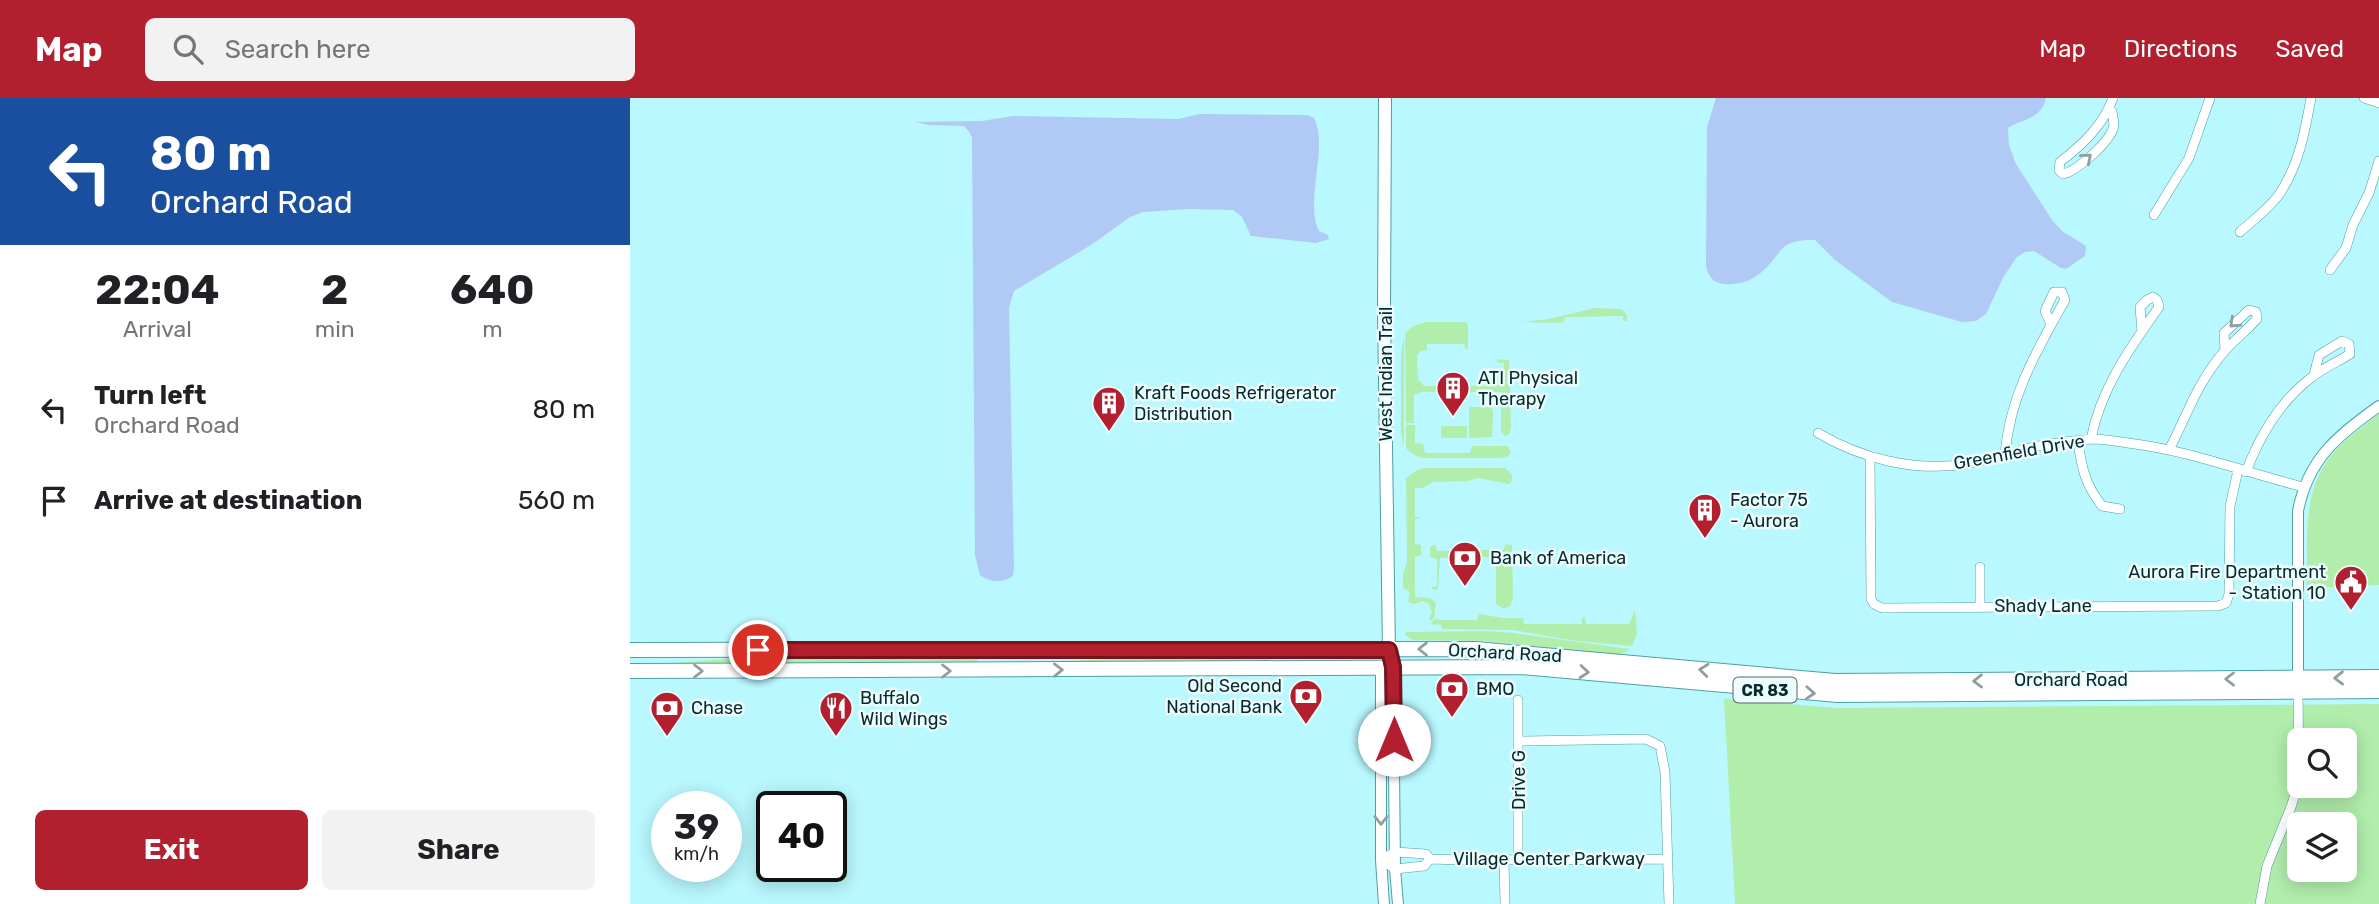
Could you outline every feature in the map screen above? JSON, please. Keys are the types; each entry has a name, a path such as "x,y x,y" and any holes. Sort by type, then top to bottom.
{"main road":[{"name":"West Indian Trail","path":"1385,98 1387,667"},
{"name":"Orchard Road","path":"630,650 1516,652 1835,681 2298,685 2379,691"},
{"name":"Orchard Road","path":"630,671 1521,667 1838,695 2298,685 2379,677"}],"street":[{"path":"2109,109 2114,127 2104,142 2079,165 2063,174 2059,170 2060,162 2083,144 2109,109 2113,98"},
{"path":"2154,215 2189,159 2210,98"},
{"path":"2240,232 2280,194 2295,164 2305,132 2311,98"},
{"path":"2364,98 2379,103"},
{"path":"2330,270 2346,248 2370,193 2379,161"},
{"path":"2169,450 2197,391 2225,351 2257,320 2256,312 2249,310 2224,333 2225,351"},
{"path":"2006,456 2007,427 2015,401 2032,358 2051,324"},
{"path":"2091,439 2105,392 2142,331"},
{"path":"2242,471 2267,427 2290,396 2314,375"},
{"path":"2260,904 2267,866 2299,782 2298,511 2303,488 2331,444 2344,431 2379,406"},
{"name":"Greenfield Drive","path":"1818,433 1870,457 1903,464 1936,466 1966,465 2035,447 2091,439 2144,445 2303,488"},
{"path":"2078,442 2084,477 2092,494 2102,506 2120,509"},
{"name":"Shady Lane","path":"1870,457 1870,589 1874,604 1882,608 2205,606 2226,603 2229,594 2230,506 2242,471"},
{"path":"1980,568 1980,607"},
{"name":"West Indian Trail","path":"1387,667 1394,766 1395,852"},
{"name":"West Indian Trail","path":"1384,904 1381,860 1387,667"},
{"name":"Drive G","path":"1518,700 1518,860"},
{"path":"1519,741 1646,739 1656,742 1664,755 1669,904"},
{"path":"1395,869 1381,860 1395,852 1398,904"},
{"name":"Village Center Parkway","path":"1395,852 1426,854 1430,859"},
{"name":"Village Center Parkway","path":"1430,859 1668,859"},
{"name":"Village Center Parkway","path":"1395,869 1424,866 1430,859"},
{"path":"1504,860 1505,904"}],"green space":[{"path":"1595,308 1622,309 1627,315 1627,322 1623,321 1623,316 1565,317 1563,323 1521,322 1549,319"},
{"path":"1426,322 1466,322 1468,349 1465,349 1464,344 1427,344 1427,350 1420,351 1417,356 1418,379 1424,386 1493,386 1497,383 1498,376 1504,375 1504,363 1498,363 1497,359 1509,360 1509,434 1505,436 1501,432 1501,392 1493,392 1493,396 1483,392 1422,392 1414,395 1414,423 1406,423 1405,333 1413,326"},
{"path":"1404,336 1404,445 1401,435 1401,356"},
{"path":"1489,404 1493,411 1492,437 1469,438 1469,407 1487,407"},
{"path":"2379,413 2379,585 2307,588 2308,520 2314,487 2335,451"},
{"path":"1406,425 1415,425 1415,443 1423,444 1425,453 1470,453 1472,446 1508,446 1511,452 1502,458 1423,458 1406,448"},
{"path":"1441,426 1467,426 1467,438 1441,438"},
{"path":"1425,468 1505,468 1512,475 1509,484 1478,478 1468,481 1433,482 1423,488 1415,488 1415,516 1421,518 1415,519 1415,544 1421,545 1421,555 1415,557 1415,597 1430,598 1436,603 1434,618 1430,621 1432,612 1429,604 1423,601 1414,604 1408,602 1410,592 1403,588 1403,574 1407,562 1406,478"},
{"path":"1435,544 1437,551 1467,550 1469,544 1471,550 1504,550 1505,544 1512,545 1513,599 1510,606 1504,609 1496,604 1496,566 1499,565 1498,561 1494,562 1487,557 1440,558 1438,590 1432,589 1431,587 1437,586 1437,559 1430,557 1430,547"},
{"path":"1635,610 1637,633 1632,646 1577,641 1513,630 1442,629 1441,625 1430,624 1437,618 1477,620 1479,614 1523,618 1524,624 1582,624 1582,618 1585,617 1586,624 1629,624"},
{"path":"1486,631 1630,649 1620,655 1485,641 1413,640 1405,635 1406,632"},
{"path":"962,655 977,659 977,665 647,665 769,656"},
{"path":"1182,655 1342,655 1200,664 1034,663"},
{"path":"1724,699 1839,708 2379,704 2379,904 1735,904"}],"water":[{"path":"1716,98 2046,98 2036,115 2008,128 2009,145 2016,164 2052,220 2062,231 2086,246 2085,256 2066,269 2034,251 2025,252 2017,257 2004,276 1986,314 1976,321 1962,322 1892,302 1835,260 1815,240 1797,241 1787,245 1762,272 1751,279 1738,284 1714,281 1706,266 1707,127"},
{"path":"1199,114 1307,115 1314,118 1319,144 1315,219 1319,231 1328,235 1329,239 1316,243 1251,236 1242,217 1233,210 1143,212 1130,217 1091,245 1014,291 1009,308 1014,567 1013,576 1005,580 988,580 980,575 975,555 972,138 964,126 915,122 982,121 1013,116 1179,119"}],"place":[{"name":"ATI Physical Therapy","path":"1453,418"},
{"name":"Kraft Foods Refrigerator Distribution","path":"1109,433"},
{"name":"Factor 75 - Aurora","path":"1705,540"},
{"name":"Bank of America","path":"1465,588"},
{"name":"Aurora Fire Department - Station 10","path":"2351,612"},
{"name":"BMO","path":"1452,719"},
{"name":"Old Second National Bank","path":"1306,726"},
{"name":"Chase","path":"667,738"},
{"name":"Buffalo Wild Wings","path":"836,738"}],"route":[{"path":"758,650 1389,650 1393,667 1394,740"}]}
